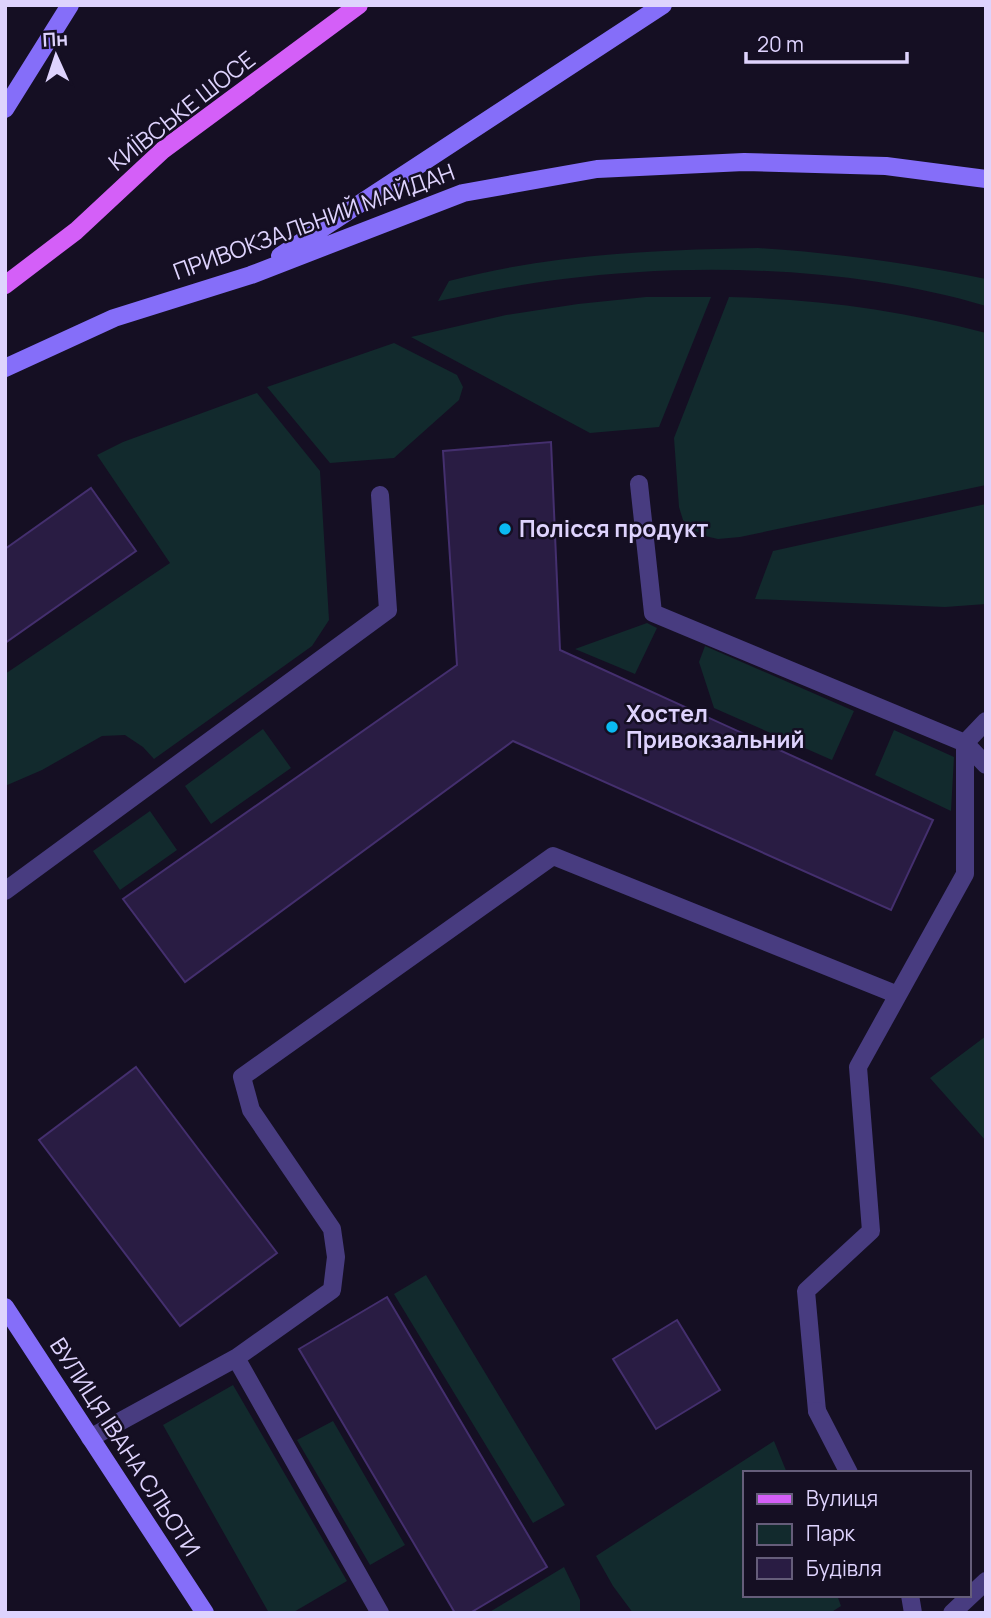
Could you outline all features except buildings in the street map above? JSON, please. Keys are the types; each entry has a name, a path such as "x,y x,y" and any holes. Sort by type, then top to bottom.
{"main road":[{"path":"5,109 70,5"},
{"name":"КИЇВСЬКЕ ШОСЕ","path":"5,285 76,231 163,150 359,5"},
{"path":"251,275 663,5"},
{"name":"ПРИВОКЗАЛЬНИЙ МАЙДАН","path":"5,368 114,318 251,275 463,193 597,169 744,162 886,166 986,179"},
{"name":"ВУЛИЦЯ ІВАНА СЛЬОТИ","path":"5,1307 205,1613"}],"street":[{"path":"639,484 653,613 965,743 986,765"},
{"path":"5,891 388,610 380,495"},
{"path":"848,1471 817,1411 806,1291 871,1231 858,1067 965,874 965,743 986,721"},
{"path":"90,1438 236,1358 332,1290 336,1256 332,1229 251,1110 242,1077 553,856 898,995"},
{"path":"236,1358 380,1613"},
{"path":"970,1596 986,1581"},
{"path":"952,1613 969,1597"}],"green space":[{"path":"758,248 872,259 986,279 986,306 884,283 830,276 722,270 563,279 438,301 449,281 525,265 641,252"},
{"path":"646,297 711,297 659,427 590,433 411,337 506,315"},
{"path":"729,297 859,307 986,333 986,485 740,537 718,539 692,529 683,520 679,507 674,438"},
{"path":"394,343 457,375 463,387 459,400 394,458 330,463 267,387"},
{"path":"257,393 320,471 329,620 312,646 154,759 143,747 125,735 102,736 42,770 5,786 5,674 170,563 97,455 123,442"},
{"path":"986,504 986,604 945,607 755,599 773,551"},
{"path":"647,623 657,628 635,674 575,649"},
{"path":"705,646 854,711 832,760 714,708 699,662"},
{"path":"263,729 291,768 211,824 185,786"},
{"path":"894,730 954,757 951,811 875,775"},
{"path":"150,811 177,850 120,890 93,851"},
{"path":"986,1036 986,1141 930,1078"},
{"path":"426,1275 565,1505 533,1523 394,1294"},
{"path":"233,1385 347,1581 292,1613 269,1613 163,1425"},
{"path":"333,1421 405,1545 370,1565 297,1440"},
{"path":"774,1441 786,1471 743,1471 743,1597 838,1597 841,1606 830,1613 633,1613 596,1556"},
{"path":"564,1567 580,1600 580,1613 488,1613"}],"place":[{"name":"Полісся продукт","path":"505,529"},
{"name":"Хостел Привокзальний","path":"612,727"}]}
